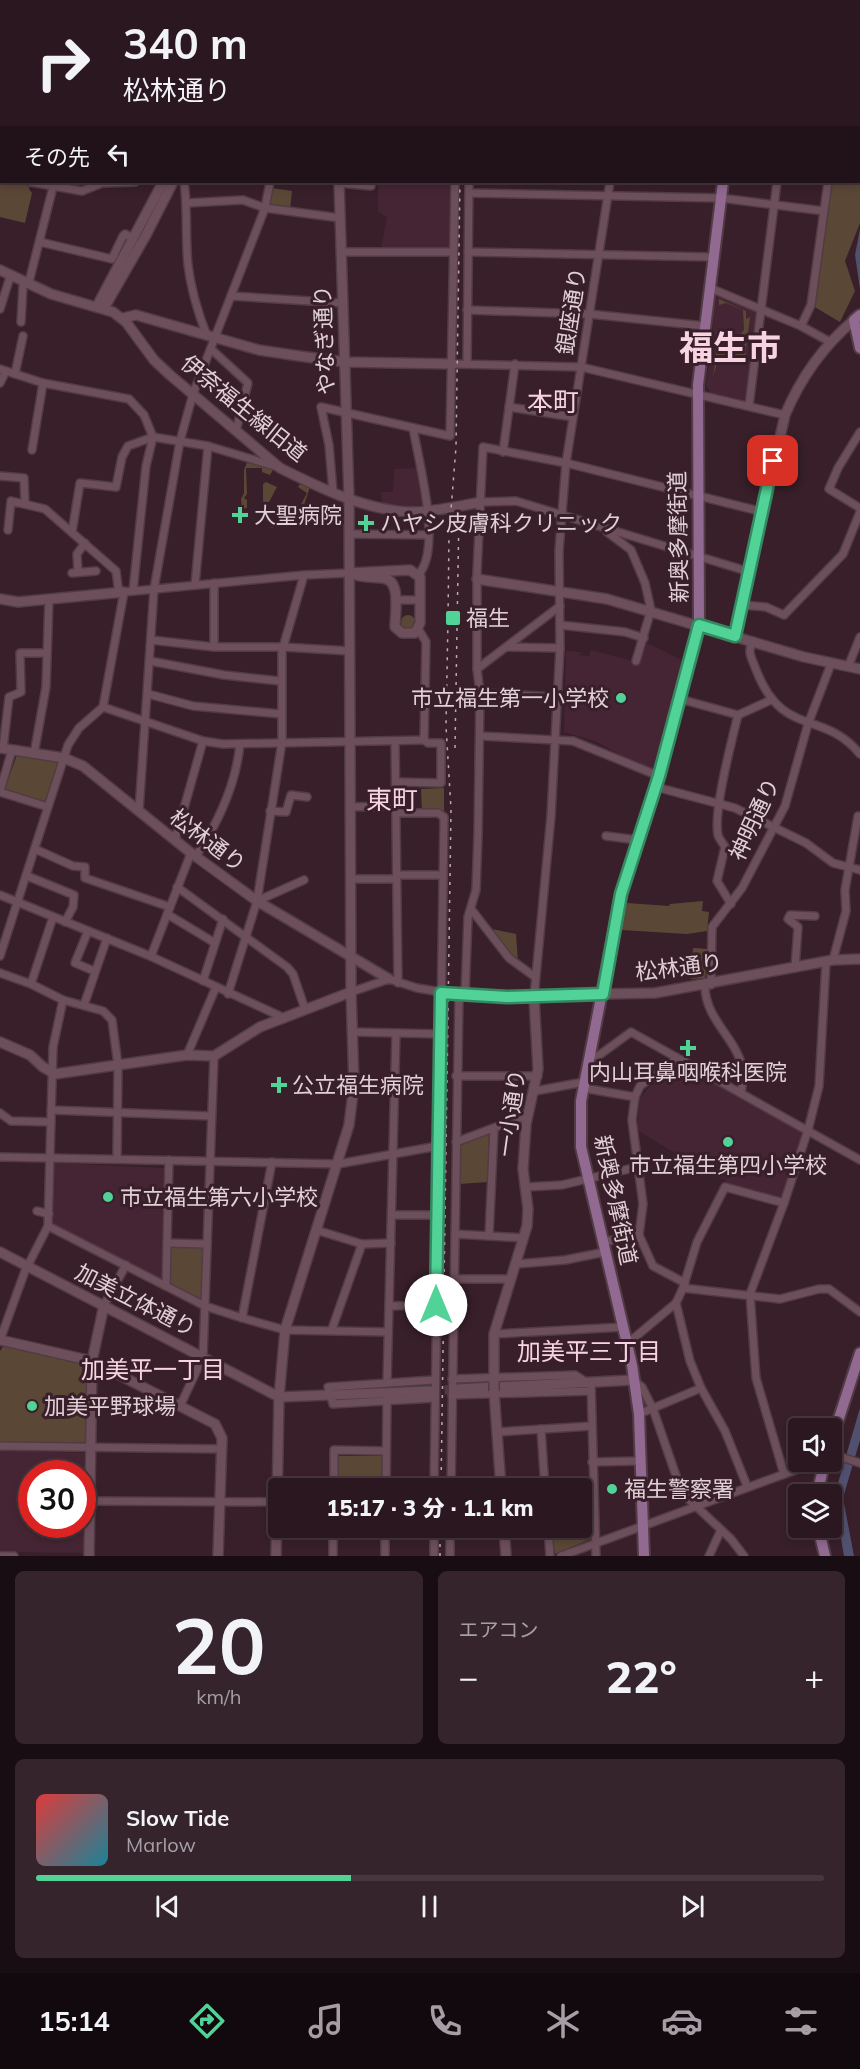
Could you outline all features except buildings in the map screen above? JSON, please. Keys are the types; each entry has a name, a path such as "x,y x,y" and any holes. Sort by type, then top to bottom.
{"main road":[{"name":"新奥多摩街道","path":"644,1556 639,1414 628,1342 581,1147 584,1085 621,894 656,787 699,625 698,394 723,183"},
{"path":"857,318 860,348"},
{"path":"840,1418 860,1353"},
{"path":"821,1538 825,1556"}],"street":[{"path":"35,183 82,191 100,183"},
{"path":"103,308 160,183"},
{"path":"103,308 172,183"},
{"path":"184,183 187,203 188,264 197,312 211,337"},
{"path":"139,811 154,589 180,441 193,394 211,349 211,337 231,296 265,208 270,183"},
{"name":"やなぎ通り","path":"278,1478 279,1397 285,1330 338,1164 351,1115 354,1085 351,992 350,534 339,183"},
{"path":"333,492 321,407 450,436 455,183"},
{"path":"467,364 469,183"},
{"name":"銀座通り","path":"560,648 562,514 566,463 610,183"},
{"path":"749,406 777,183"},
{"path":"801,326 811,305 828,183"},
{"path":"21,322 23,286 27,281 40,242 53,187"},
{"path":"469,193 721,198 824,211"},
{"path":"187,203 243,200 265,208 340,218"},
{"path":"40,242 112,259 123,236 125,234 133,238"},
{"path":"341,252 453,252"},
{"path":"468,252 713,257"},
{"name":"伊奈福生線旧道","path":"0,270 62,297 103,308 123,318 154,360 280,468 333,492 391,510 427,510 481,502"},
{"path":"0,309 11,274"},
{"path":"710,288 801,326 830,342"},
{"path":"231,296 342,303"},
{"path":"467,310 589,314 705,326"},
{"path":"123,318 136,315 259,350 345,362 581,367 785,415"},
{"path":"735,636 785,415 801,381 830,342 857,318"},
{"path":"15,374 23,336"},
{"path":"211,349 248,383 236,431"},
{"path":"503,452 515,364"},
{"path":"0,383 3,370 43,383 129,399 144,415 153,437 104,707 75,733 64,759 0,956"},
{"path":"32,450 43,383"},
{"path":"509,407 573,417"},
{"path":"412,428 427,510 428,535 427,561 419,574 419,630 426,642 424,740"},
{"path":"860,432 838,468 830,489 860,508"},
{"path":"72,532 80,483 116,487 122,457 128,446 153,437 208,446 280,468"},
{"path":"195,585 208,446"},
{"path":"451,1478 455,1392 452,1379 456,1076 468,917 476,890 480,736 477,579 483,447 566,463 762,512"},
{"path":"0,476 24,478 25,504"},
{"path":"8,530 11,501 45,509 116,571 126,592"},
{"path":"481,502 516,501 750,572"},
{"path":"742,605 768,608 784,615 843,554 860,512"},
{"path":"601,528 631,549 638,564 651,610 636,661"},
{"path":"350,534 428,535"},
{"path":"625,544 624,538 627,536"},
{"path":"85,543 77,554 75,572 96,571"},
{"path":"0,612 2,600 49,599 304,574 410,570 419,574"},
{"path":"350,573 360,578 388,579 394,585 397,631 410,634 419,630"},
{"path":"228,994 257,901 282,742 280,681 283,647 304,574"},
{"path":"477,579 560,590 651,610 831,664 860,669"},
{"path":"214,583 214,647"},
{"path":"34,754 46,687 49,599"},
{"path":"395,600 420,600"},
{"path":"477,669 560,606"},
{"path":"560,625 624,632 644,638"},
{"path":"848,667 860,637"},
{"path":"151,639 214,647 283,647 350,651"},
{"path":"753,641 749,651 771,700 783,712 808,724 839,733 860,754"},
{"path":"507,647 560,648"},
{"name":"一小通り","path":"500,1478 494,1386 494,1334 524,1238 528,1209 523,1169 528,1115 538,1076 535,977 551,816 560,648"},
{"path":"47,653 20,653 21,692 9,697 0,791 48,807"},
{"path":"150,661 224,675 280,681"},
{"name":"神明通り","path":"741,1093 744,1072 736,1050 705,1000 712,927 731,904 784,806 808,724 831,664"},
{"path":"480,693 557,697"},
{"path":"148,694 201,707 282,714"},
{"path":"680,699 738,715 771,700"},
{"path":"104,707 203,741 240,744 424,740 428,743 441,744 441,783 396,782"},
{"path":"731,904 717,881 725,847 718,836 727,759 738,715"},
{"path":"480,736 554,739 590,746 659,776"},
{"path":"175,840 203,741"},
{"path":"0,1042 30,1055 52,1073 187,1055 214,1056 260,1027 282,1017 351,992 393,981 397,877 395,741"},
{"path":"151,956 177,887 193,855 220,816 238,762 240,744"},
{"name":"松林通り","path":"5,749 64,759 96,775 193,855 257,901 393,981 441,993 534,997 655,993 829,961 860,958"},
{"path":"656,787 735,808 807,843 833,863 860,870"},
{"path":"270,811 286,812 291,795 307,797"},
{"path":"351,807 438,813 444,817 436,1305 432,1394 434,1478"},
{"path":"784,1474 756,1378 750,1294 784,1203 808,1130 819,1086 829,961 846,911 845,890 856,839 858,816"},
{"path":"606,836 638,840"},
{"path":"35,849 73,866 85,867 85,878 169,910 215,943"},
{"path":"351,879 442,875"},
{"path":"27,876 74,896 74,907 65,922"},
{"path":"257,901 304,880"},
{"path":"177,887 287,967 293,974 305,1009"},
{"path":"0,895 151,956 228,994 282,1017"},
{"path":"471,909 504,952 535,977"},
{"path":"795,968 798,927 788,920 790,915 815,916"},
{"path":"31,984 53,917"},
{"path":"203,981 223,919"},
{"path":"88,931 75,963 94,971"},
{"path":"84,1005 107,938"},
{"path":"0,973 31,984 63,1000 103,1011 112,1020 118,1065 117,1158"},
{"path":"187,1055 216,987"},
{"path":"63,1000 53,1047 48,1226 27,1266 0,1340 92,1360 215,1424 222,1438 219,1556"},
{"path":"354,1032 440,1034"},
{"path":"590,1056 598,1056 631,1032 860,1160"},
{"path":"387,1383 395,1154 396,1034"},
{"path":"180,1406 203,1357 214,1056"},
{"path":"676,1057 671,1064 640,1086 635,1097 632,1120 643,1204 639,1235 653,1266 684,1286 780,1299 819,1289 829,1289 860,1312"},
{"path":"456,1076 538,1076"},
{"path":"535,1091 584,1085 635,1097"},
{"path":"51,1110 211,1116"},
{"path":"0,1113 11,1121 51,1122"},
{"path":"456,1142 528,1115"},
{"path":"489,1236 494,1129"},
{"path":"0,1157 338,1164 438,1146"},
{"path":"166,1286 169,1160"},
{"path":"242,1318 272,1162"},
{"path":"526,1187 562,1185 637,1167"},
{"path":"628,1342 675,1303 684,1286 697,1242 725,1187 784,1203"},
{"path":"37,1211 49,1214"},
{"path":"392,1215 437,1215"},
{"path":"48,1226 205,1306 242,1318 285,1330 332,1329 388,1332"},
{"path":"316,1230 362,1244 391,1243"},
{"path":"455,1234 524,1238"},
{"path":"516,1264 565,1260 639,1235"},
{"path":"167,1243 207,1244"},
{"path":"332,1329 362,1244"},
{"name":"加美立体通り","path":"0,1252 279,1397"},
{"path":"90,1460 92,1360 104,1305 126,1265"},
{"path":"455,1279 511,1279"},
{"path":"675,1303 690,1361 701,1388 725,1431 747,1486"},
{"path":"390,1306 436,1305"},
{"path":"494,1334 624,1327"},
{"path":"455,1392 575,1375 587,1385 592,1426 596,1556"},
{"path":"452,1379 494,1386 587,1385"},
{"path":"432,1394 333,1404 327,1387 434,1380"},
{"path":"455,1392 587,1385 633,1380 642,1387 653,1409 682,1493 721,1530 744,1556"},
{"path":"639,1414 701,1388"},
{"path":"279,1397 432,1394"},
{"path":"386,1478 387,1400"},
{"path":"497,1432 592,1426"},
{"path":"541,1429 544,1478"},
{"path":"0,1446 221,1449"},
{"path":"334,1478 334,1450 386,1451"},
{"path":"842,1457 858,1462"},
{"path":"592,1462 639,1461"},
{"path":"561,1556 790,1472"},
{"path":"96,1501 268,1502"},
{"path":"709,1556 721,1530"},
{"path":"89,1538 89,1556"},
{"name":"やなぎ通り","path":"276,1556 277,1538"},
{"path":"333,1538 333,1556"},
{"path":"385,1538 385,1556"},
{"path":"434,1538 434,1556"},
{"path":"450,1538 450,1556"},
{"path":"505,1538 506,1556"},
{"path":"549,1538 550,1556"},
{"path":"0,1556 14,1556"}],"shaded area":[{"path":"0,183 30,184 29,189 32,193 25,223 0,217"},
{"path":"378,183 453,183 451,250 381,248 387,217 378,212"},
{"path":"830,183 860,183 860,223 845,261 855,291 840,322 813,306"},
{"path":"272,188 292,191 290,210 269,206"},
{"path":"722,295 757,312 745,401 711,393 706,386 716,298"},
{"path":"719,299 746,311 746,319 750,317 745,357 722,355 718,359 713,377 718,342 735,340 744,330 743,310 726,303 719,305"},
{"path":"248,460 273,470 270,475 262,472 262,468 246,468 247,494 244,498 247,500 247,508 242,509 244,470"},
{"path":"416,468 422,504 420,507 382,503 381,492 393,492 394,469"},
{"path":"266,482 277,487 269,502 263,502 263,484"},
{"path":"300,484 310,487 301,514 290,528 267,528 290,526 307,493 298,487"},
{"path":"408,615 413,617 415,622 413,627 408,629 403,627 401,622 403,617"},
{"name":"市立福生第一小学校","path":"647,643 686,662 658,775 595,741 564,732 566,651 581,652 580,655 589,656 591,650 640,663"},
{"path":"17,755 56,761 59,766 48,805 4,791"},
{"path":"444,788 444,812 422,813 421,789"},
{"path":"703,901 702,911 709,912 707,931 687,934 621,930 627,903 669,906 670,904"},
{"path":"487,928 516,934 518,962 502,947"},
{"path":"693,948 708,949 705,978 691,979"},
{"name":"市立福生第四小学校","path":"681,1065 804,1132 783,1200 732,1188 724,1179 691,1174 673,1152 637,1130 640,1099 650,1086"},
{"path":"489,1133 488,1182 459,1184 458,1147"},
{"name":"市立福生第六小学校","path":"54,1163 164,1168 162,1279 52,1225"},
{"path":"169,1244 206,1246 204,1301 168,1283"},
{"path":"5,1344 83,1362 86,1365 87,1442 0,1442 0,1351"},
{"path":"0,1450 84,1453 84,1460 18,1460 18,1538 83,1538 83,1553 0,1552"},
{"path":"338,1456 383,1456 382,1478 339,1478"},
{"path":"593,1510 593,1538 555,1554 553,1538 592,1538"}],"water":[{"path":"860,229 860,289 855,255"},
{"path":"860,1408 860,1440 843,1498 854,1556 844,1556 841,1538 842,1484 838,1484"}],"tunnel":[{"path":"431,1391 457,1389"}],"railway":[{"path":"441,1478 451,809 446,726 449,535 456,447 460,183"},
{"path":"455,748 459,511"},
{"path":"440,1538 440,1556"}],"place":[{"name":"大聖病院","path":"240,515"},
{"name":"ハヤシ皮膚科クリニック","path":"366,523"},
{"name":"福生","path":"453,618"},
{"name":"市立福生第一小学校","path":"621,698"},
{"name":"内山耳鼻咽喉科医院","path":"688,1048"},
{"name":"公立福生病院","path":"279,1085"},
{"name":"市立福生第四小学校","path":"728,1142"},
{"name":"市立福生第六小学校","path":"108,1197"},
{"name":"加美平野球場","path":"32,1406"},
{"name":"福生警察署","path":"612,1489"}],"district":[{"name":"福生市","path":"730,347"},
{"name":"本町","path":"553,401"},
{"name":"東町","path":"392,799"},
{"name":"加美平三丁目","path":"589,1351"},
{"name":"加美平一丁目","path":"153,1369"}],"route":[{"path":"436,1305 441,993 507,997 603,994 621,894 659,776 699,625 735,636 773,461"}]}
